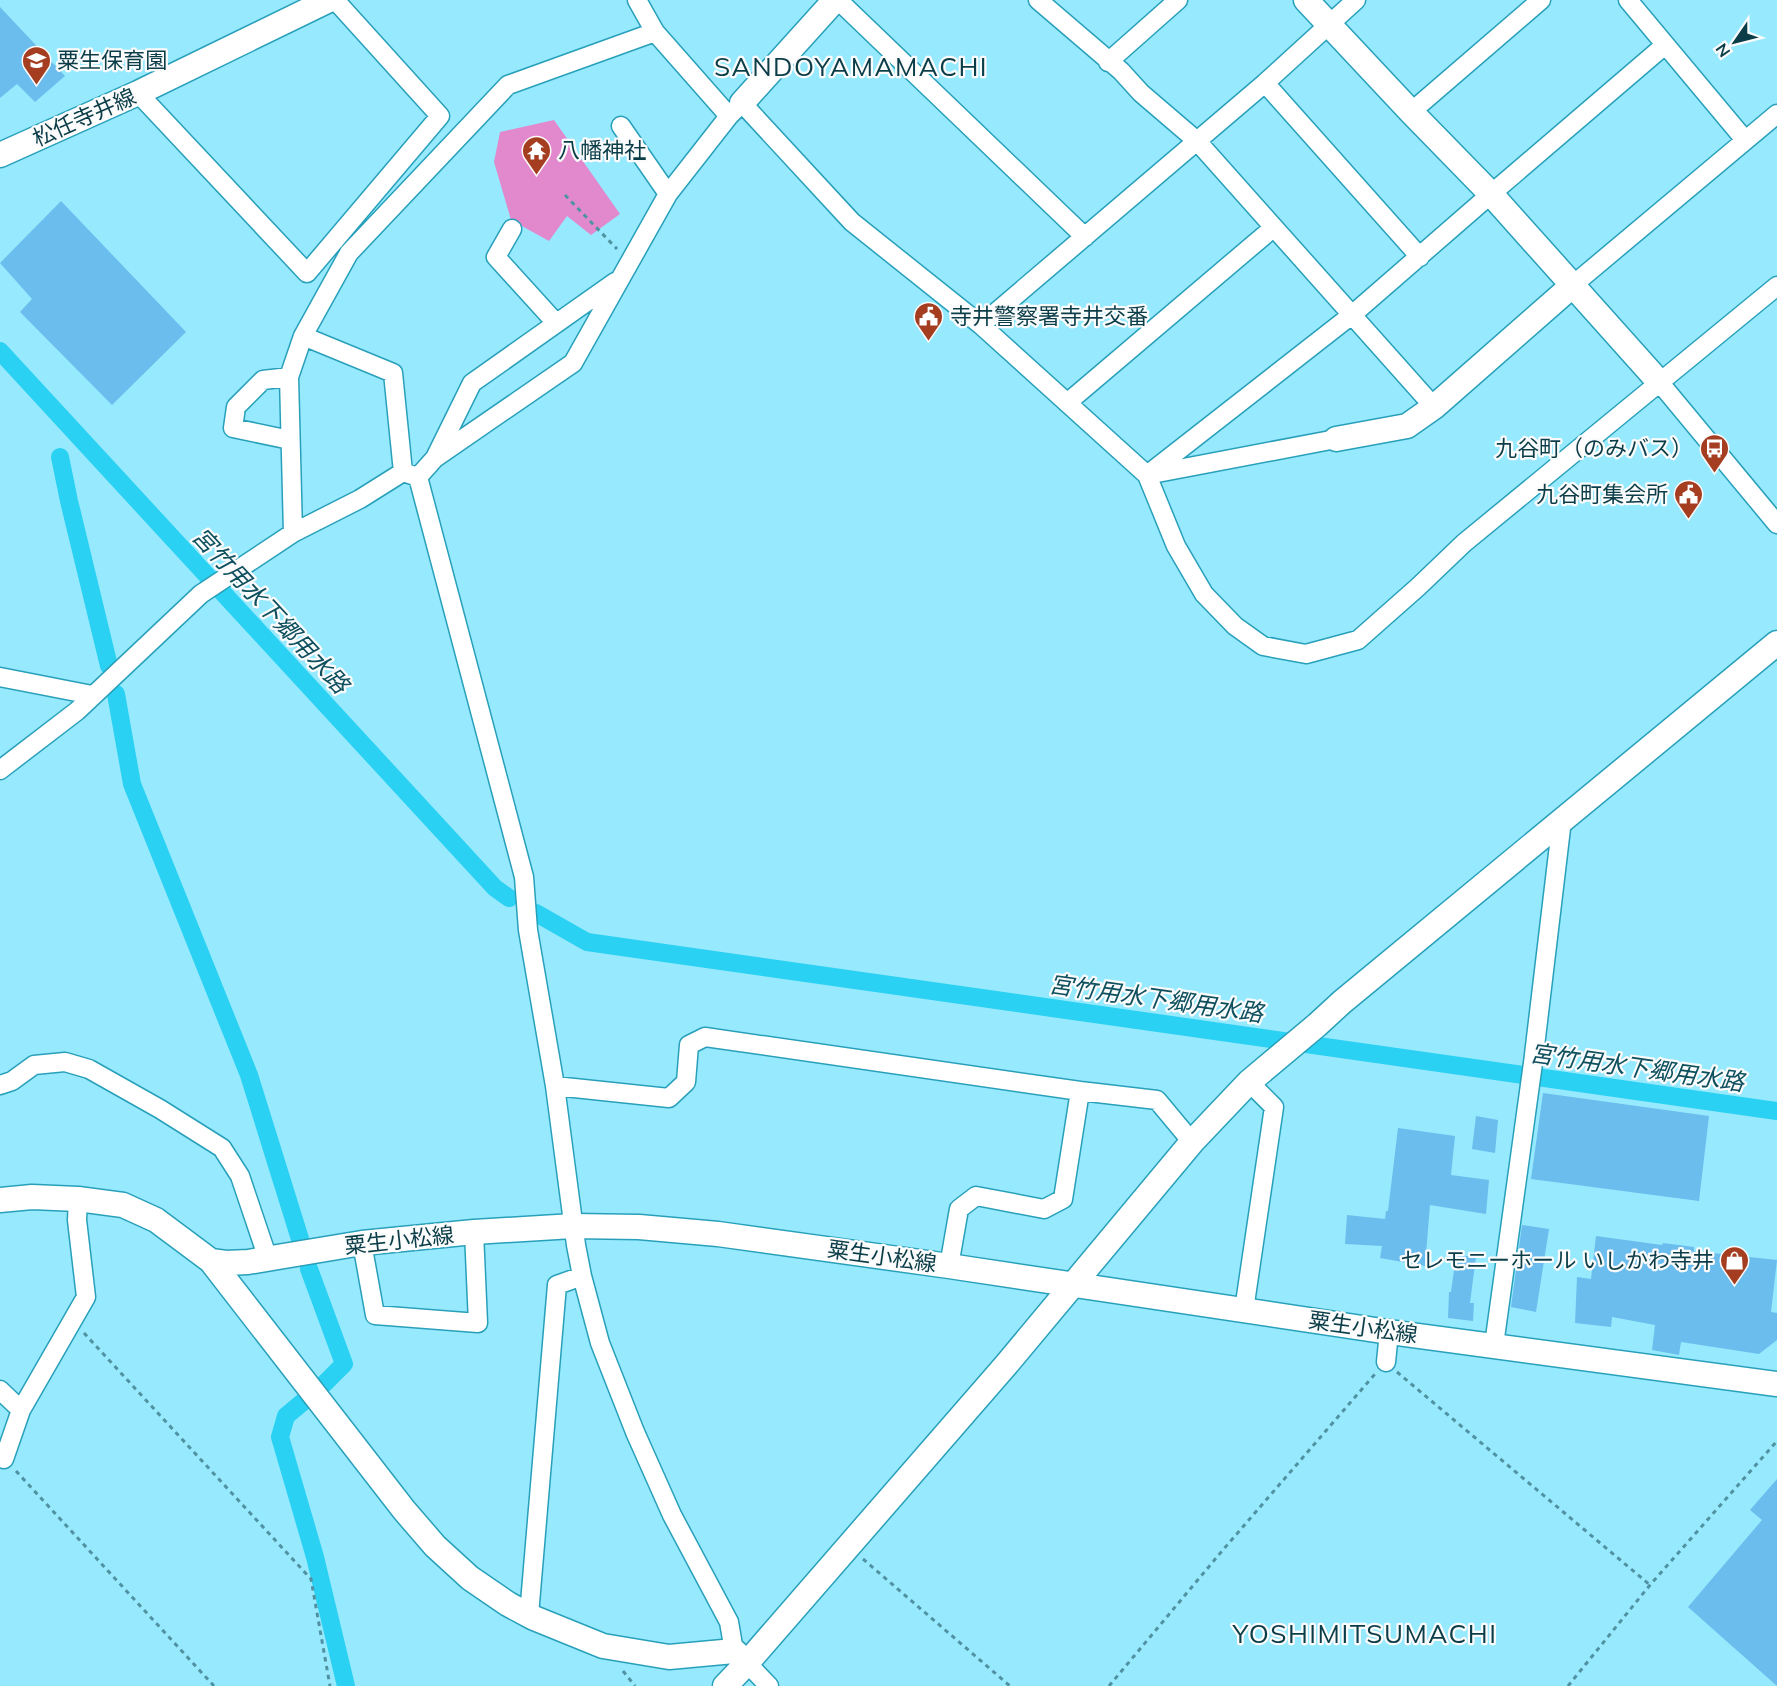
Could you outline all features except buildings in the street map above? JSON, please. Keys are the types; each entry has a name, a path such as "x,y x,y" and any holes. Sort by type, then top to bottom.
{"street":[{"name":"松任寺井線","path":"0,155 138,93 329,0"},
{"path":"138,93 306,273 440,116 335,0"},
{"path":"637,0 655,32 852,222 981,325 1147,475 1176,546 1204,594 1235,626 1263,646 1306,654 1358,640 1464,543 1777,286"},
{"path":"0,770 77,711 201,594 293,533 410,474 573,363 668,194 736,109 837,0 1086,237"},
{"path":"1038,0 1197,141 1434,407"},
{"path":"1108,62 1178,0"},
{"path":"1306,0 1491,194 1660,383 1777,524"},
{"path":"981,325 1265,83 1356,0"},
{"path":"1411,112 1541,0"},
{"path":"1628,0 1745,140"},
{"path":"293,533 289,377 303,336 349,253 508,85 655,32"},
{"path":"1147,475 1353,314 1665,45"},
{"path":"1265,83 1420,257"},
{"path":"1147,475 1407,426 1434,407 1572,285 1777,114"},
{"path":"621,126 668,194"},
{"path":"1067,403 1273,228"},
{"path":"512,229 496,256 556,323"},
{"path":"435,458 472,383 619,279"},
{"path":"303,336 393,373 410,474 524,877 528,930 555,1086 573,1226 582,1276 600,1343 635,1432 672,1515 729,1622 741,1657 769,1686"},
{"path":"289,377 263,380 236,407 233,428 290,440"},
{"path":"725,1686 741,1657 848,1546 1192,1142 1249,1082 1342,1002 1777,643"},
{"path":"0,677 92,695"},
{"path":"1494,1346 1533,1063 1562,820"},
{"path":"555,1086 669,1098 686,1082 689,1046 705,1037 1080,1092 1157,1100 1192,1142"},
{"path":"0,1085 12,1081 34,1065 64,1062 89,1069 160,1109 222,1148 240,1176 267,1259"},
{"path":"1244,1310 1274,1107 1249,1082"},
{"path":"949,1266 959,1209 976,1196 1044,1209 1063,1199 1080,1092"},
{"path":"0,1200 32,1197 78,1199 123,1205 156,1220 210,1261 404,1510 435,1546 470,1578 508,1604 603,1646 669,1657 741,1657"},
{"path":"4,1459 21,1410 86,1297 77,1220 78,1199"},
{"name":"粟生小松線","path":"210,1261 237,1263 362,1243 474,1232 573,1226 639,1227 718,1234 1389,1332 1777,1384"},
{"path":"362,1243 375,1316 478,1323 474,1232"},
{"path":"529,1615 557,1285 582,1276"},
{"path":"1386,1362 1389,1332"},
{"path":"0,1390 21,1410"}],"path":[{"path":"565,195 629,261"},
{"path":"72,1321 311,1579 330,1686"},
{"path":"1109,1686 1222,1551 1386,1362 1650,1585"},
{"path":"1568,1686 1650,1585 1777,1441"},
{"path":"4,1459 214,1686"},
{"path":"848,1546 1010,1686"}],"shaded area":[{"path":"554,120 620,214 591,235 567,216 549,241 511,220 494,162 500,132"}],"waterway":[{"name":"宮竹用水下郷用水路","path":"0,351 495,888 509,898"},
{"path":"60,457 109,666"},
{"path":"116,694 132,784 249,1075 300,1239"},
{"name":"宮竹用水下郷用水路","path":"536,913 587,942 1777,1111"},
{"path":"309,1269 344,1364 324,1384"},
{"path":"304,1401 286,1416 280,1437 315,1557 346,1686"}],"place":[{"name":"粟生保育園","path":"36,86"},
{"name":"八幡神社","path":"537,176"},
{"name":"寺井警察署寺井交番","path":"929,342"},
{"name":"九谷町（のみバス）","path":"1714,474"},
{"name":"九谷町集会所","path":"1689,520"},
{"name":"セレモニーホール いしかわ寺井","path":"1735,1286"}],"district":[{"name":"SANDOYAMAMACHI","path":"851,66"},
{"name":"YOSHIMITSUMACHI","path":"1365,1633"}]}
